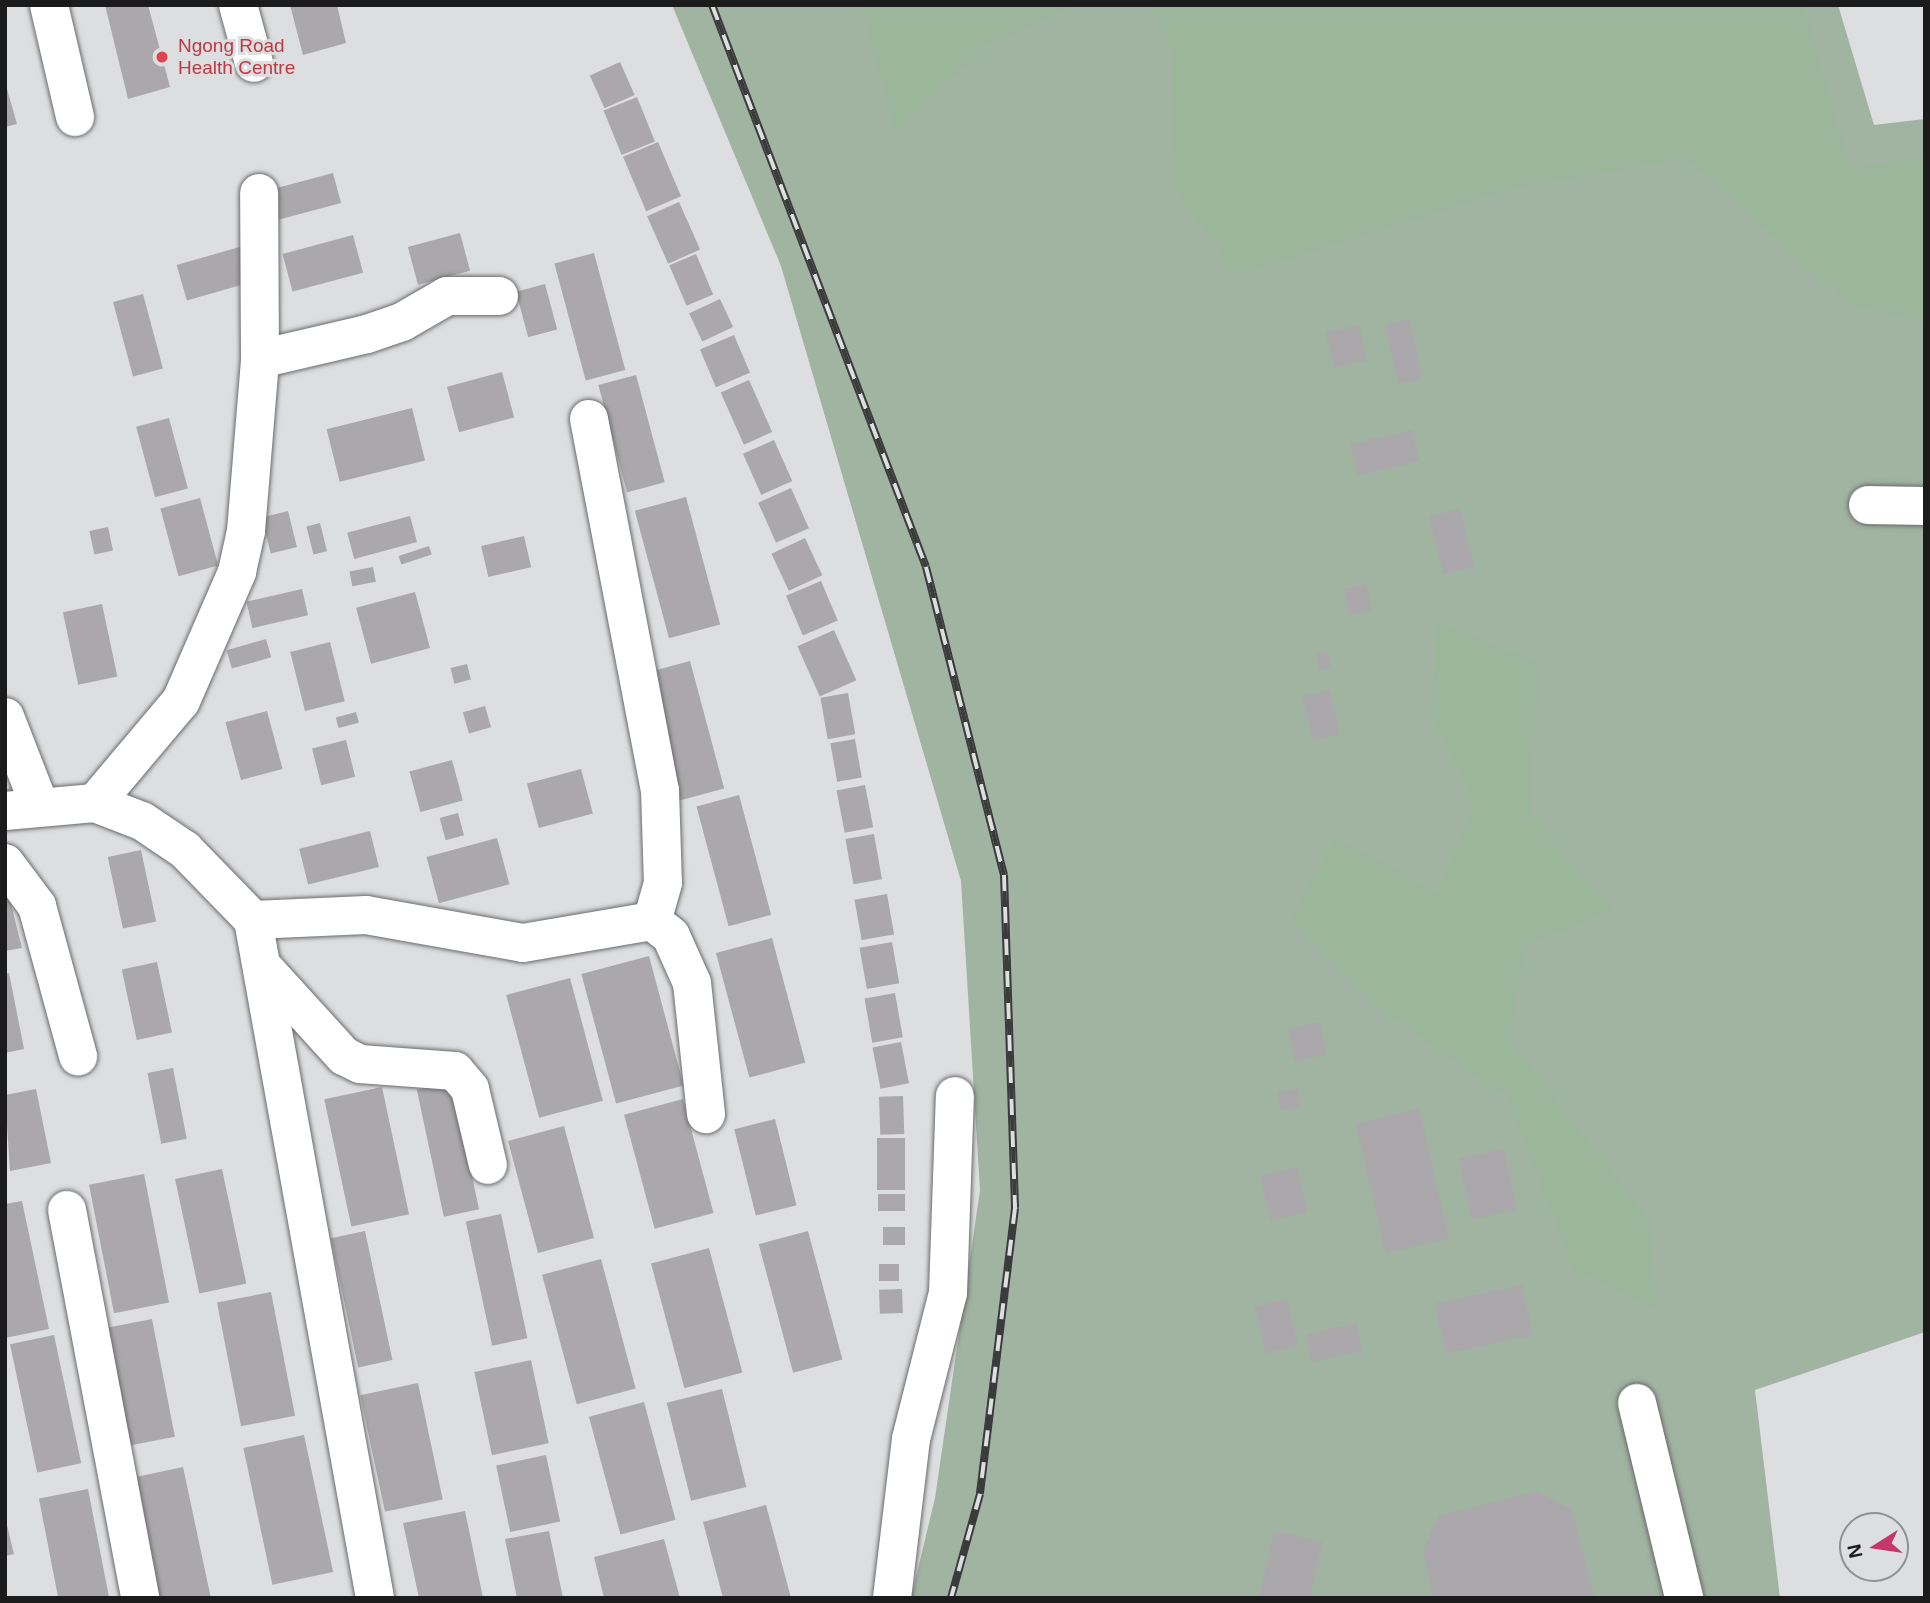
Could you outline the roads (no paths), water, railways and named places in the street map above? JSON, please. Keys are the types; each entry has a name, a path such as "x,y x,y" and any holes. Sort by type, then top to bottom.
{"street":[{"path":"49,5 75,117"},
{"path":"238,5 254,63"},
{"path":"94,803 181,701 230,594 246,531 260,359 258,193"},
{"path":"260,359 367,334 402,322 447,296 499,296"},
{"path":"589,419 660,790 663,883 652,922"},
{"path":"1868,505 1925,506"},
{"path":"5,717 23,809 94,803 160,830 253,920 375,1598"},
{"path":"5,863 37,906 78,1056"},
{"path":"253,920 366,915 523,943 652,922 671,936 692,983 706,1114"},
{"path":"261,965 344,1056 360,1065 455,1071 470,1089 488,1166"},
{"path":"892,1598 911,1439 948,1293 955,1096"},
{"path":"67,1210 140,1598"},
{"path":"1637,1403 1684,1598"}],"railway":[{"path":"712,5 926,567 1004,875 1015,1208 980,1494 951,1598"}],"place":[{"name":"Ngong Road Health Centre","path":"162,57"}]}
